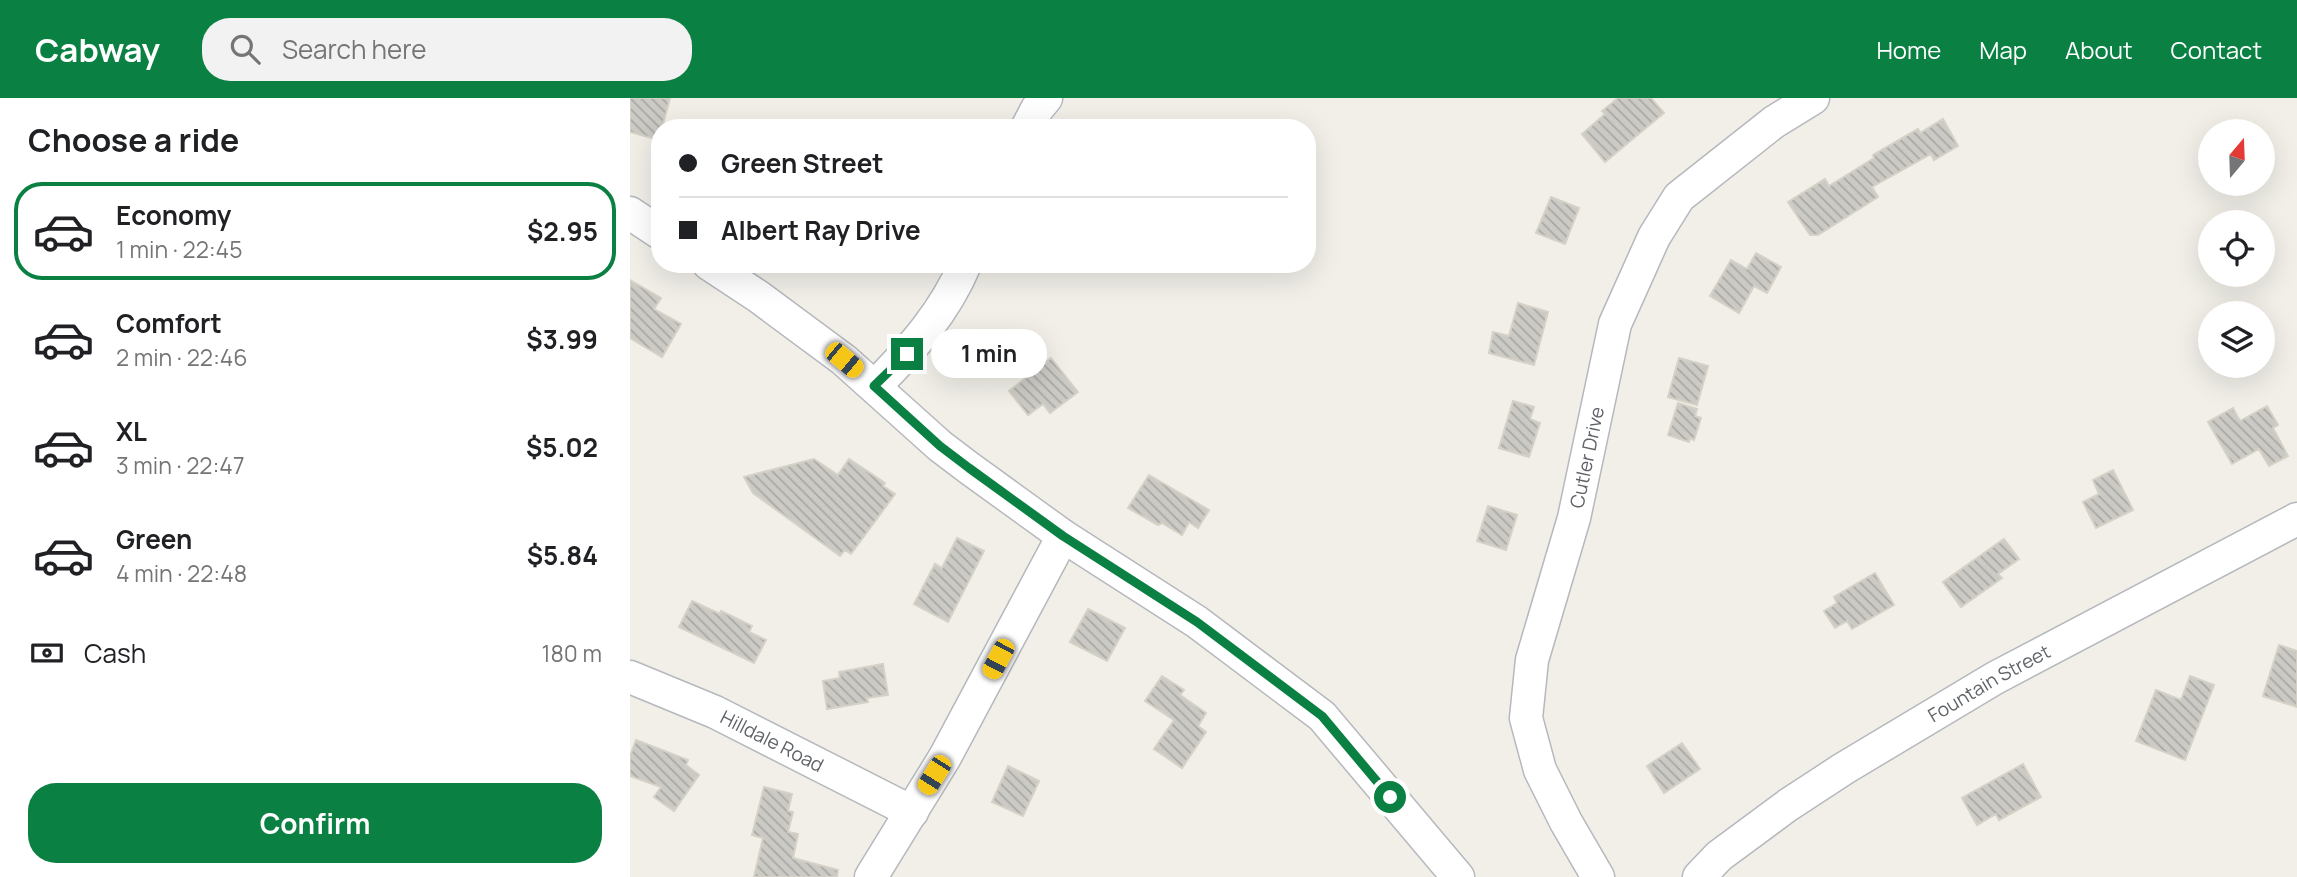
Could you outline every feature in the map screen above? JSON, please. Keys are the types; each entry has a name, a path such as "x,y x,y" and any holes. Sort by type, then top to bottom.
{"street":[{"path":"1032,119 1046,98"},
{"name":"Cutler Drive","path":"1598,877 1540,770 1526,718 1532,660 1574,518 1615,324 1654,237 1679,197 1774,122 1813,98"},
{"path":"630,213 651,227"},
{"path":"722,273 808,332 874,386 940,446 1063,536 1197,622 1322,716 1458,877"},
{"path":"874,386 907,354 934,320 961,273"},
{"name":"Fountain Street","path":"1699,877 1719,856 1788,805 1983,685 2297,519"},
{"path":"871,877 945,757 1063,536"},
{"name":"Hilldale Road","path":"630,677 715,712 912,812"}],"building":[{"path":"630,98 670,98 664,119 651,119 651,138 630,132"},
{"path":"1618,98 1651,98 1664,113 1605,162 1582,134 1605,114 1602,111"},
{"path":"1943,119 1958,146 1934,160 1931,154 1872,187 1878,197 1818,235 1810,235 1788,202 1825,179 1829,186 1874,158 1873,155 1918,129 1920,133"},
{"path":"1551,197 1579,208 1565,244 1536,233"},
{"path":"1756,253 1781,267 1767,293 1754,286 1739,313 1710,296 1731,260 1747,269"},
{"path":"630,280 661,298 654,309 681,324 662,357 630,338"},
{"path":"1518,303 1548,312 1534,365 1489,353 1493,332 1509,336"},
{"path":"1051,358 1078,392 1050,413 1043,404 1028,415 1009,391"},
{"path":"1679,358 1708,366 1697,405 1668,397"},
{"path":"1513,401 1534,407 1530,419 1540,423 1529,457 1499,448"},
{"path":"1678,403 1697,409 1695,416 1701,418 1694,440 1690,438 1689,442 1668,435"},
{"path":"2267,406 2278,425 2273,428 2288,456 2269,466 2259,449 2232,464 2208,422 2233,408 2240,421"},
{"path":"814,459 838,475 849,459 885,483 883,486 895,494 851,554 845,550 840,556 753,493 744,477"},
{"path":"2113,470 2133,510 2096,528 2083,502 2099,494 2093,480"},
{"path":"1149,475 1209,510 1198,528 1189,522 1182,535 1128,508"},
{"path":"1488,506 1517,515 1506,550 1477,541"},
{"path":"957,538 984,551 948,622 914,604 935,564 942,568"},
{"path":"2004,539 2019,559 1998,574 2002,578 1961,607 1943,582"},
{"path":"1875,573 1894,605 1852,629 1847,621 1835,628 1824,611 1837,603 1834,597"},
{"path":"692,601 752,626 749,632 766,640 754,663 679,627"},
{"path":"1088,609 1125,628 1107,661 1070,642"},
{"path":"2279,645 2297,651 2297,707 2263,696"},
{"path":"883,664 888,695 867,698 868,702 827,709 823,681 840,678 839,672"},
{"path":"1162,676 1184,690 1180,695 1206,713 1198,726 1206,732 1182,768 1154,749 1174,720 1145,701"},
{"path":"2190,676 2214,685 2185,760 2136,741 2156,690 2181,700"},
{"path":"636,740 688,760 686,765 699,775 674,811 654,797 661,787 630,776 630,756"},
{"path":"1682,743 1700,769 1664,793 1647,766"},
{"path":"2023,764 2041,797 1999,820 1996,814 1977,825 1962,798"},
{"path":"1008,766 1039,781 1023,816 992,802"},
{"path":"764,787 792,794 788,811 793,812 788,832 798,834 793,858 838,870 837,877 754,877 763,838 752,835"}],"route":[{"path":"907,354 874,386 940,446 969,468 1063,536 1197,622 1322,716 1390,797"}]}
